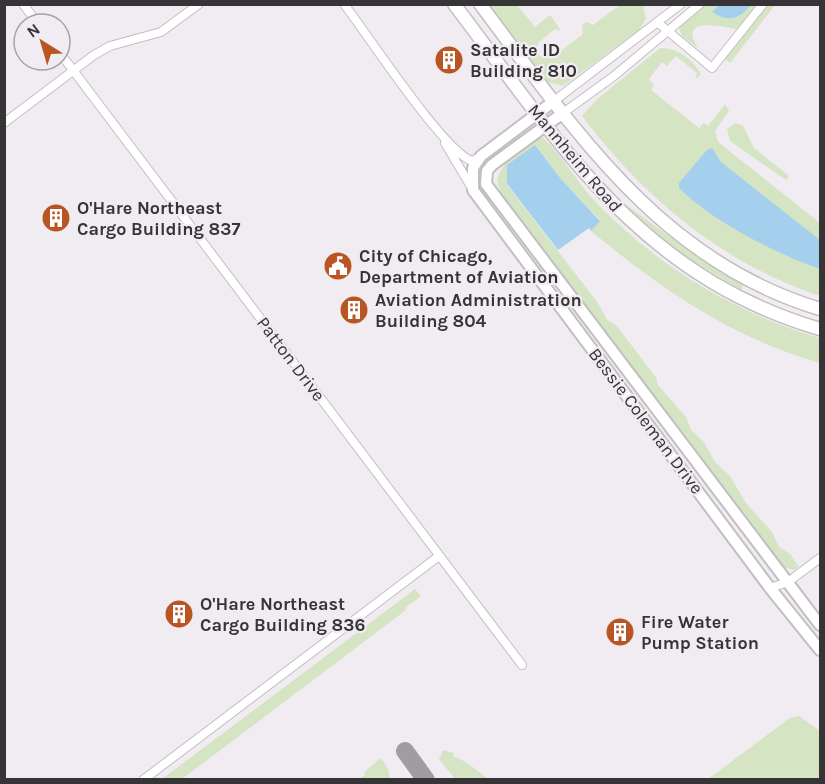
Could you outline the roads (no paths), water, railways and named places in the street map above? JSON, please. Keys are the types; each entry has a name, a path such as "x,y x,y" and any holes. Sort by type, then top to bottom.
{"main road":[{"name":"Mannheim Road","path":"454,4 545,125 603,195 665,250 713,283 742,298 820,328"},
{"name":"Mannheim Road","path":"480,4 563,113 625,188 695,248 773,292 820,309"}],"street":[{"path":"4,123 110,46 161,32 200,4"},
{"path":"344,4 442,136 473,190"},
{"path":"442,136 466,159 472,161 681,4"},
{"path":"545,125 614,76 700,4"},
{"path":"657,22 712,68 763,4"},
{"name":"Patton Drive","path":"73,71 522,665"},
{"name":"Bessie Coleman Drive","path":"545,125 492,165 485,177 489,190 820,625"},
{"path":"473,190 473,168 481,156"},
{"name":"Bessie Coleman Drive","path":"473,190 770,588 820,650"},
{"path":"554,299 566,290"},
{"path":"143,780 440,555"},
{"path":"770,588 788,582 820,558"},
{"path":"779,599 788,582"}],"water":[{"path":"719,5 751,5 738,16 724,18 712,12"},
{"path":"535,145 561,179 600,221 591,231 589,228 558,250 507,184 507,165"},
{"path":"712,148 721,162 820,240 820,269 784,255 745,235 709,212 679,188 679,183 707,150"}],"place":[{"name":"Satalite ID Building 810","path":"449,60"},
{"name":"O'Hare Northeast Cargo Building 837","path":"56,218"},
{"name":"City of Chicago, Department of Aviation","path":"338,266"},
{"name":"Aviation Administration Building 804","path":"354,310"},
{"name":"O'Hare Northeast Cargo Building 836","path":"179,614"},
{"name":"Fire Water Pump Station","path":"620,632"}]}
